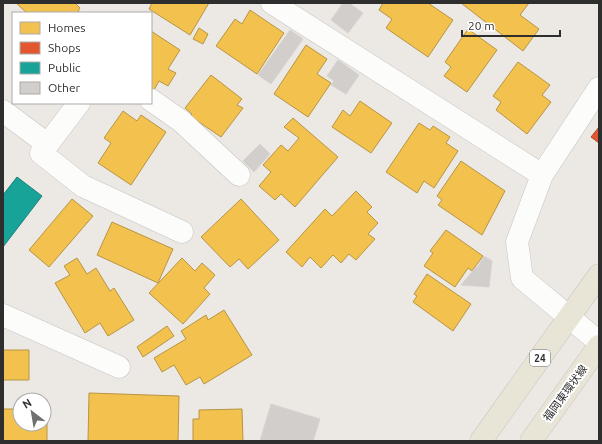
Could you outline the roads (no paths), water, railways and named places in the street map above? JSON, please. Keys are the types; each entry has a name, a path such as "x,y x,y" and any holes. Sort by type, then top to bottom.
{"main road":[{"name":"24","path":"481,441 599,274"},
{"name":"福岡東環状線","path":"531,441 599,346"}],"street":[{"path":"272,3 542,175"},
{"path":"599,88 542,175 517,242 522,278 568,318 599,342"},
{"path":"152,101 181,121 239,174"},
{"path":"78,104 41,153 83,186 182,232"},
{"path":"3,111 47,144"},
{"path":"3,315 119,367"}]}
